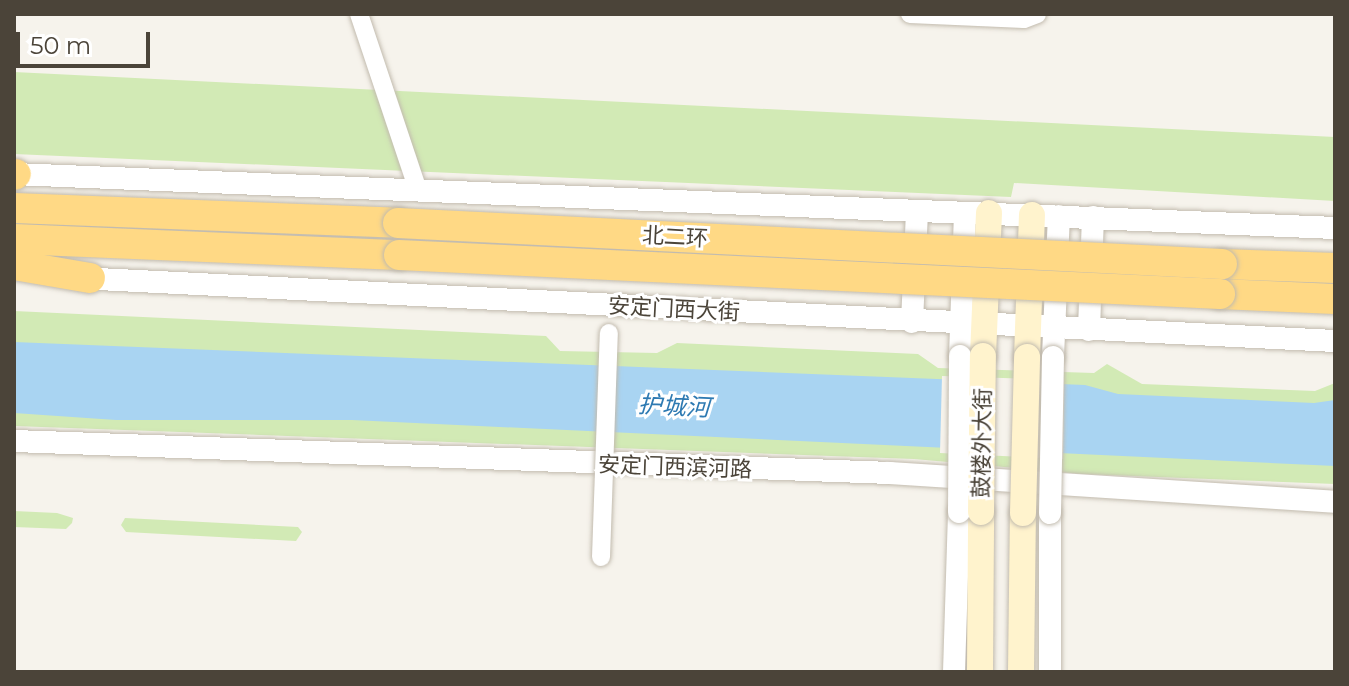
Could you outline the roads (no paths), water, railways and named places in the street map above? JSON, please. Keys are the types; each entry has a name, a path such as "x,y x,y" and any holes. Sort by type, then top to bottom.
{"highway":[{"name":"北二环","path":"14,208 398,223 1335,268"},
{"name":"北二环","path":"14,239 1335,299"},
{"path":"14,265 90,278"}],"main road":[{"name":"鼓楼外大街","path":"977,213 971,356 970,512 980,672"},
{"name":"鼓楼外大街","path":"1021,672 1032,215"}],"street":[{"path":"359,14 418,190"},
{"path":"910,14 1024,19 1037,14"},
{"path":"15,174 1335,228"},
{"path":"912,322 917,211"},
{"path":"1050,672 1053,357 1059,216"},
{"path":"1089,330 1093,217"},
{"name":"安定门西大街","path":"14,275 1335,341"},
{"path":"601,557 610,306"},
{"name":"安定门西滨河路","path":"14,441 352,458 889,473 1335,502"},
{"name":"鼓楼外大街","path":"954,672 970,512"}],"water":[{"name":"护城河","path":"14,342 1085,385 1118,394 1314,403 1335,400 1335,466 352,420 116,420 14,413"}]}
